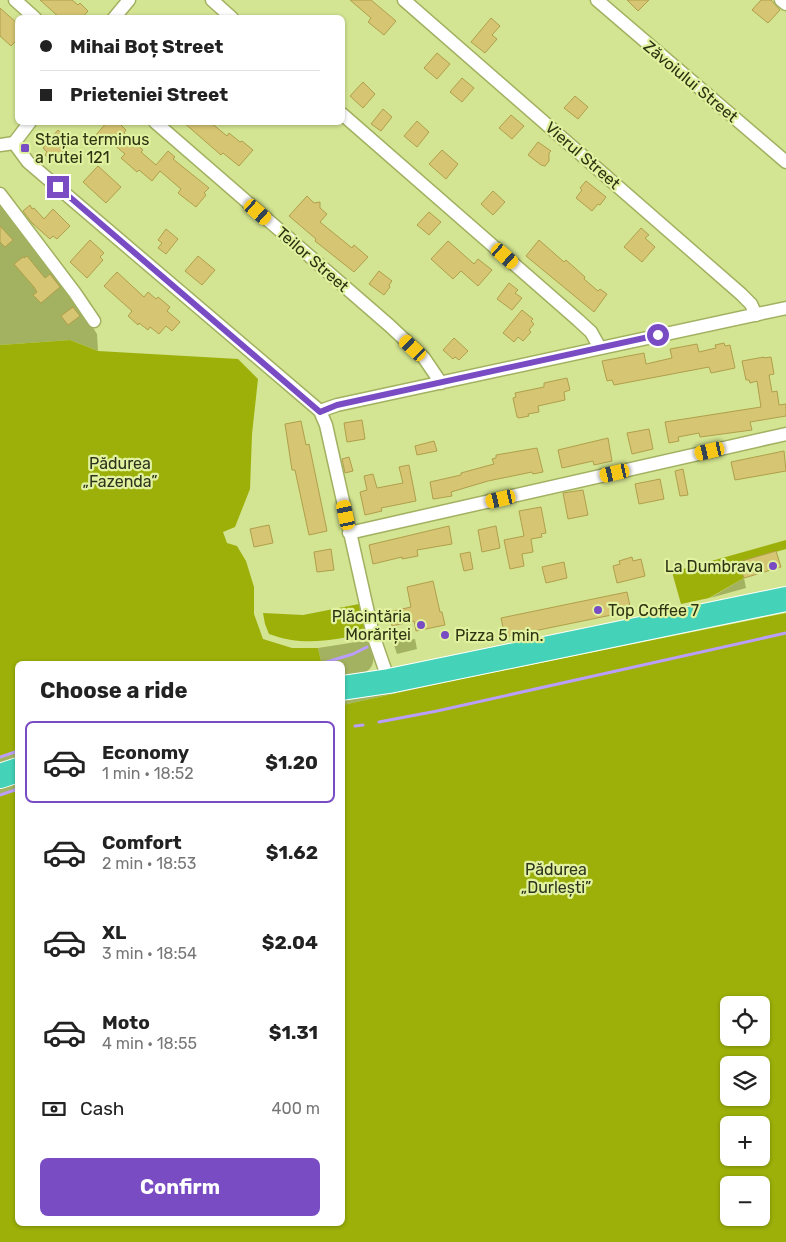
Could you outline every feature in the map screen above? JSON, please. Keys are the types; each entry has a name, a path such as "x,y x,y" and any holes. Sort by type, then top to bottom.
{"highway":[{"path":"345,688 390,681 786,599"},
{"path":"0,776 15,771"}],"street":[{"path":"15,0 32,15"},
{"path":"116,15 128,0"},
{"path":"212,0 229,15"},
{"name":"Vierul Street","path":"404,0 741,294 751,304 756,315"},
{"name":"Zăvoiului Street","path":"597,0 786,162"},
{"path":"781,0 786,4"},
{"path":"345,117 578,320 591,332 600,348"},
{"path":"0,145 14,143 28,125"},
{"name":"Teilor Street","path":"159,125 390,326 424,358 441,383"},
{"path":"14,143 28,162 320,412 326,425 373,635 390,681"},
{"path":"0,194 94,321"},
{"path":"320,412 337,405 786,308"},
{"path":"349,533 786,434"}],"green space":[{"path":"0,203 81,309 97,334 98,351 70,340 0,345"},
{"name":"Pădurea „Fazenda”","path":"70,340 98,351 238,359 258,379 252,434 250,489 235,527 223,532 227,543 237,546 246,561 254,587 254,614 263,639 292,648 318,648 321,661 15,661 15,754 0,758 0,345"},
{"path":"786,540 786,549 739,562 744,578 709,598 681,604 672,572"},
{"path":"744,578 746,588 710,598"},
{"path":"359,604 368,633 318,641 295,640 269,634 263,613 303,615"},
{"name":"Pădurea „Durlești”","path":"786,613 786,1242 0,1242 0,795 15,789 15,1226 345,1226 345,705 451,681"},
{"path":"415,639 417,649 397,654 393,642"},
{"path":"369,640 373,651 373,661 364,673 345,678 345,661 321,661 318,648"},
{"path":"449,675 451,681 345,705 345,697"},
{"path":"15,754 15,762 0,767 0,758"},
{"path":"15,781 15,789 0,795 0,785"}],"building":[{"path":"40,0 72,0 78,5 80,3 88,11 85,15 57,15"},
{"path":"350,0 371,0 396,21 384,35 368,22 371,18"},
{"path":"627,0 649,0 638,11"},
{"path":"761,0 771,0 780,10 768,23 752,10"},
{"path":"0,8 15,21 15,42 11,46 0,36"},
{"path":"491,18 500,26 492,35 497,39 485,53 471,42"},
{"path":"437,53 450,64 437,79 424,68"},
{"path":"462,78 474,88 462,102 450,92"},
{"path":"363,82 375,94 363,108 350,96"},
{"path":"575,96 588,107 578,119 564,108"},
{"path":"383,109 392,117 381,131 371,124"},
{"path":"511,115 524,126 512,139 499,128"},
{"path":"417,121 429,132 417,147 404,136"},
{"path":"104,125 121,125 126,130 124,133 156,165 168,151 175,157 173,159 209,188 204,193 206,195 196,207 178,193 181,189 160,171 152,181 139,170 137,172 121,158 125,154 112,143 105,143 96,135"},
{"path":"186,125 214,125 227,136 229,133 253,150 239,166 223,153 221,155"},
{"path":"58,130 67,138 67,147 54,162 45,155 47,152 43,148"},
{"path":"538,142 551,151 549,153 549,161 545,166 528,155"},
{"path":"442,150 458,164 446,179 429,164"},
{"path":"98,166 121,187 106,203 83,182"},
{"path":"586,181 606,197 592,211 576,198 582,190 580,188"},
{"path":"493,191 505,202 493,215 481,204"},
{"path":"307,196 314,203 320,202 320,208 327,214 320,222 352,248 354,245 368,257 354,272 315,241 316,239 289,216"},
{"path":"30,205 44,219 53,209 70,226 57,239 53,236 50,239 32,223 23,211"},
{"path":"429,212 441,222 429,235 417,225"},
{"path":"0,226 13,240 5,247 0,242"},
{"path":"641,228 649,235 645,238 655,247 642,262 624,247"},
{"path":"166,229 178,239 166,254 158,248 162,243 158,240"},
{"path":"90,240 104,253 100,257 103,260 87,278 70,262"},
{"path":"539,240 564,262 566,260 598,291 600,289 607,294 594,312 526,256"},
{"path":"448,241 474,264 478,259 492,270 478,286 461,271 453,279 431,259"},
{"path":"27,256 45,278 50,274 60,287 41,303 33,295 37,292 34,287 14,264"},
{"path":"198,256 215,270 202,285 185,271"},
{"path":"379,271 392,281 384,295 369,284"},
{"path":"117,272 144,297 148,292 156,299 158,297 170,307 167,311 180,322 172,331 166,326 159,334 150,327 148,330 139,323 138,325 128,316 132,311 104,286"},
{"path":"509,283 518,290 515,293 522,298 512,310 497,299"},
{"path":"73,307 80,316 68,325 61,316"},
{"path":"522,310 533,319 531,321 534,324 529,330 531,332 523,341 518,337 514,342 503,333"},
{"path":"454,338 468,351 459,360 455,357 453,359 443,350"},
{"path":"724,343 725,346 730,345 735,368 711,373 709,367 614,385 612,380 607,381 602,361 644,353 646,364 672,358 670,349 697,344 699,352 716,348 715,345"},
{"path":"771,357 774,374 769,375 772,392 777,391 779,405 786,404 786,416 750,422 752,430 700,437 699,433 678,437 679,441 669,443 665,422 761,407 757,381 750,383 749,380 746,380 742,361"},
{"path":"567,378 570,390 564,392 565,400 538,406 539,412 528,414 529,416 517,417 513,398 516,397 515,393 544,387 544,383"},
{"path":"362,420 365,439 347,442 344,423"},
{"path":"301,421 306,445 309,444 327,531 309,535 295,470 292,470 285,424"},
{"path":"649,429 653,449 632,454 627,433"},
{"path":"608,438 612,461 594,465 593,461 562,468 558,450"},
{"path":"434,441 437,451 417,455 415,446"},
{"path":"537,448 543,472 533,474 532,472 488,481 451,492 452,496 433,499 430,482 461,475 461,473 494,464 492,459 496,458 496,455"},
{"path":"784,451 786,471 735,480 731,462"},
{"path":"349,457 353,471 345,473 342,459"},
{"path":"409,465 416,501 381,508 382,511 365,515 360,492 367,490 364,476 373,474 377,488 403,483 399,467"},
{"path":"683,469 688,495 680,496 675,471"},
{"path":"660,479 664,499 639,504 635,484"},
{"path":"583,490 588,515 568,519 563,493"},
{"path":"541,507 546,533 541,534 542,537 531,539 533,552 522,554 524,566 510,569 504,540 524,536 519,511"},
{"path":"269,525 273,543 254,547 250,529"},
{"path":"449,526 452,544 417,550 418,556 402,559 402,557 373,564 369,545"},
{"path":"496,526 500,548 482,552 478,530"},
{"path":"331,549 334,570 317,572 314,552"},
{"path":"776,551 781,567 744,578 739,562"},
{"path":"470,552 473,569 464,571 460,554"},
{"path":"632,557 633,561 641,559 645,576 617,583 613,566 620,564 619,561"},
{"path":"564,562 567,578 546,583 542,567"},
{"path":"433,581 445,625 416,631 414,621 392,626 389,612 411,607 407,587"},
{"path":"627,592 631,611 505,637 501,618"}],"waterway":[{"path":"379,722 437,711 786,633"},
{"path":"330,661 353,654 367,647"},
{"path":"355,726 363,725"},
{"path":"0,757 15,752"},
{"path":"0,795 15,790"}],"place":[{"name":"Stația terminus a rutei 121","path":"25,148"},
{"name":"La Dumbrava","path":"773,566"},
{"name":"Top Coffee 7","path":"598,610"},
{"name":"Plăcintăria Morăriței","path":"421,625"},
{"name":"Pizza 5 min.","path":"445,635"}],"route":[{"path":"58,187 320,412 337,405 658,335"}]}
